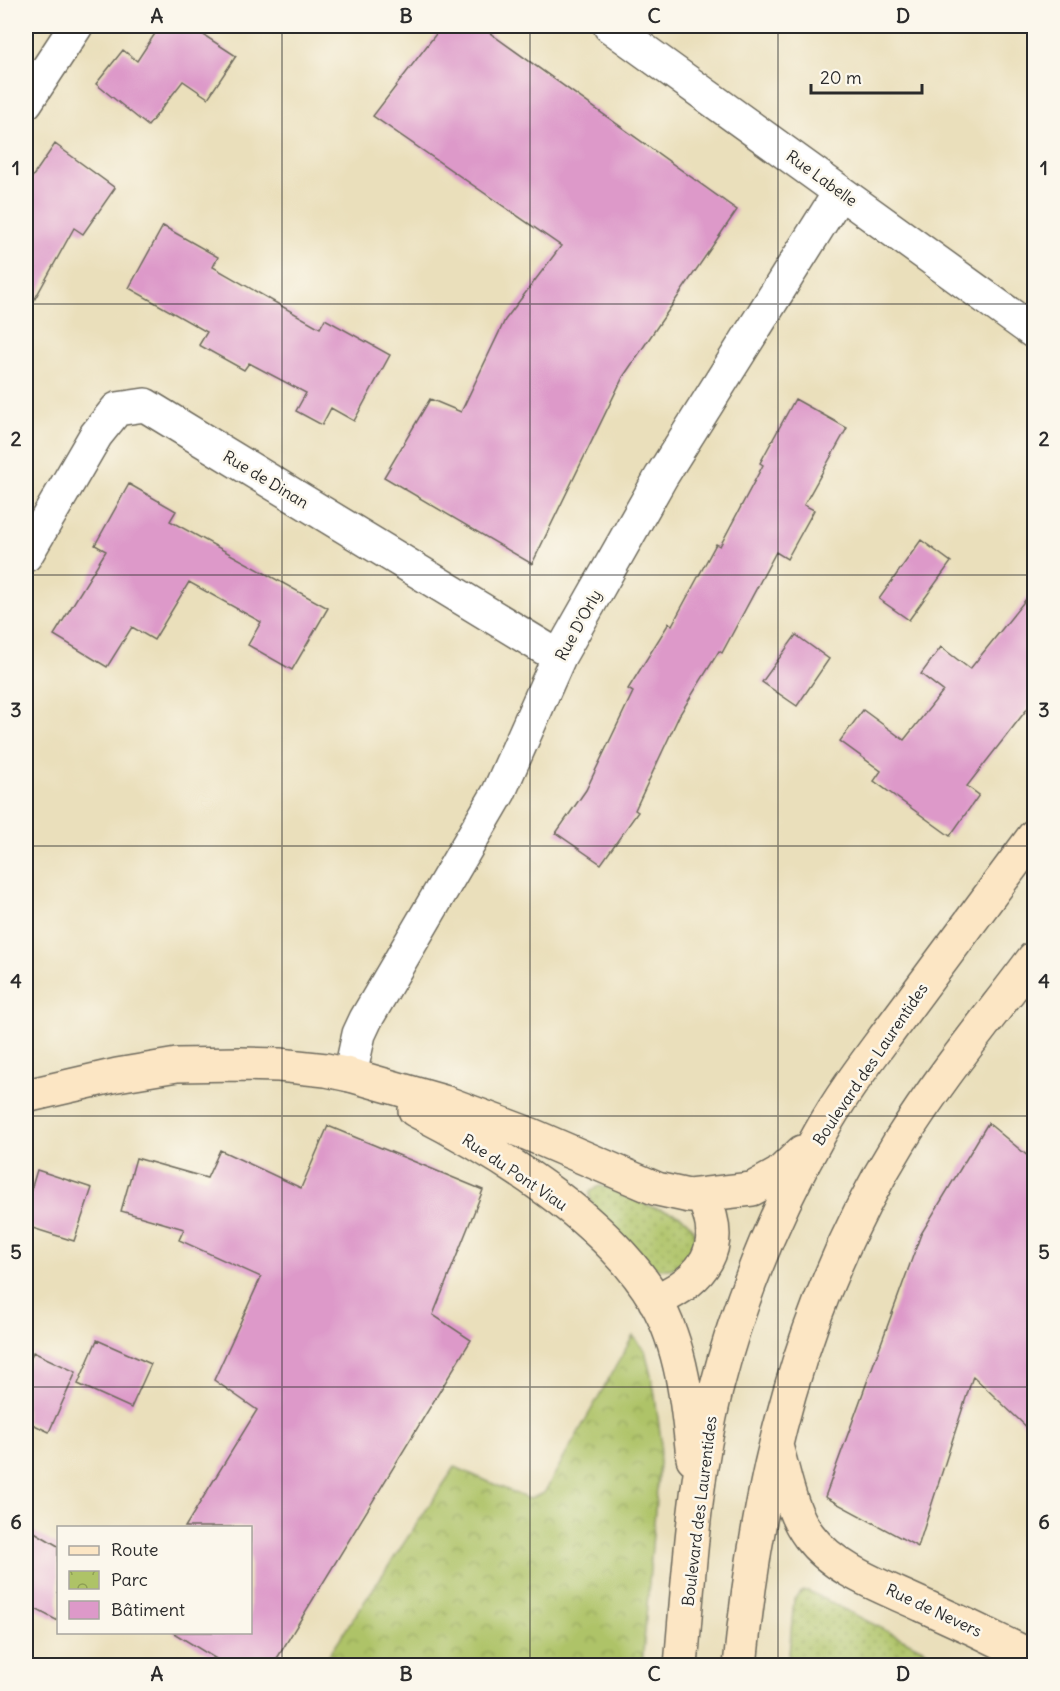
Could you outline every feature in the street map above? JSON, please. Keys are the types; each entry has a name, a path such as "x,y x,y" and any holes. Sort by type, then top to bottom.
{"main road":[{"name":"Boulevard des Laurentides","path":"681,1665 689,1570 704,1446 717,1389 754,1269 787,1195 821,1131 882,1041 1035,836"},
{"path":"740,1665 748,1591 775,1443 802,1348 825,1284 875,1183 901,1140 928,1099 1035,958"},
{"name":"Rue du Pont Viau","path":"26,1096 177,1065 279,1065 350,1075 482,1116 574,1152 657,1189 679,1195 702,1196 752,1189 763,1185 784,1170 821,1131"},
{"name":"Rue du Pont Viau","path":"350,1075 474,1142 555,1196 615,1250 656,1301 671,1337 678,1362 688,1422 697,1500"},
{"path":"656,1301 684,1286 701,1270 706,1260 711,1248 713,1228 702,1196"},
{"name":"Rue de Nevers","path":"775,1443 792,1502 803,1527 810,1538 839,1563 1029,1657"}],"street":[{"path":"26,102 76,26"},
{"name":"Rue Labelle","path":"610,26 1035,332"},
{"name":"Rue D'Orly","path":"350,1075 359,1034 366,1018 499,792 559,657 661,477 840,192"},
{"name":"Rue de Dinan","path":"26,555 96,435 117,409 145,405 559,657"}],"green space":[{"path":"599,1186 649,1206 674,1213 687,1221 694,1231 696,1241 689,1258 681,1265 671,1268 660,1269 648,1265 594,1206 590,1192"},
{"path":"633,1336 645,1350 654,1389 661,1440 642,1665 322,1665 455,1467 528,1499 544,1493"},
{"path":"803,1591 808,1591 954,1665 788,1665 794,1599"}],"building":[{"path":"160,26 190,26 236,56 208,98 183,81 148,126 96,84 123,50 137,61"},
{"path":"442,26 480,26 737,210 623,377 532,564 384,477 430,399 461,412 505,320 561,246 373,116"},
{"path":"55,144 115,188 83,234 74,228 26,315 26,186"},
{"path":"163,226 218,257 213,267 320,328 325,319 390,355 354,421 331,408 322,425 296,411 306,393 249,363 244,370 199,345 207,332 129,288"},
{"path":"795,399 847,428 804,505 814,510 787,559 776,552 722,653 719,651 680,714 635,810 638,812 601,864 556,833 586,790 633,692 628,689 669,623 672,625 716,544 720,546 763,465 760,463"},
{"path":"129,484 176,511 170,521 328,608 292,670 248,645 261,622 189,582 154,640 132,627 107,667 54,635 106,551 95,545"},
{"path":"921,540 951,562 909,620 879,599"},
{"path":"1035,588 1035,699 967,786 979,795 950,836 874,781 881,771 840,741 863,710 904,740 943,691 921,674 941,647 970,669"},
{"path":"796,635 829,659 797,706 762,682"},
{"path":"988,1123 1035,1162 1035,1435 973,1376 918,1547 825,1497 921,1234"},
{"path":"328,1126 483,1190 433,1315 471,1340 273,1665 226,1665 175,1634 252,1634 252,1526 186,1526 257,1410 214,1380 261,1277 179,1240 184,1229 121,1211 136,1158 207,1178 220,1150 301,1188"},
{"path":"37,1170 92,1188 74,1241 26,1226 26,1206"},
{"path":"97,1340 151,1364 131,1408 78,1384"},
{"path":"33,1352 76,1372 49,1432 26,1421 26,1369"},
{"path":"26,1527 57,1545 57,1620 26,1604"}]}
